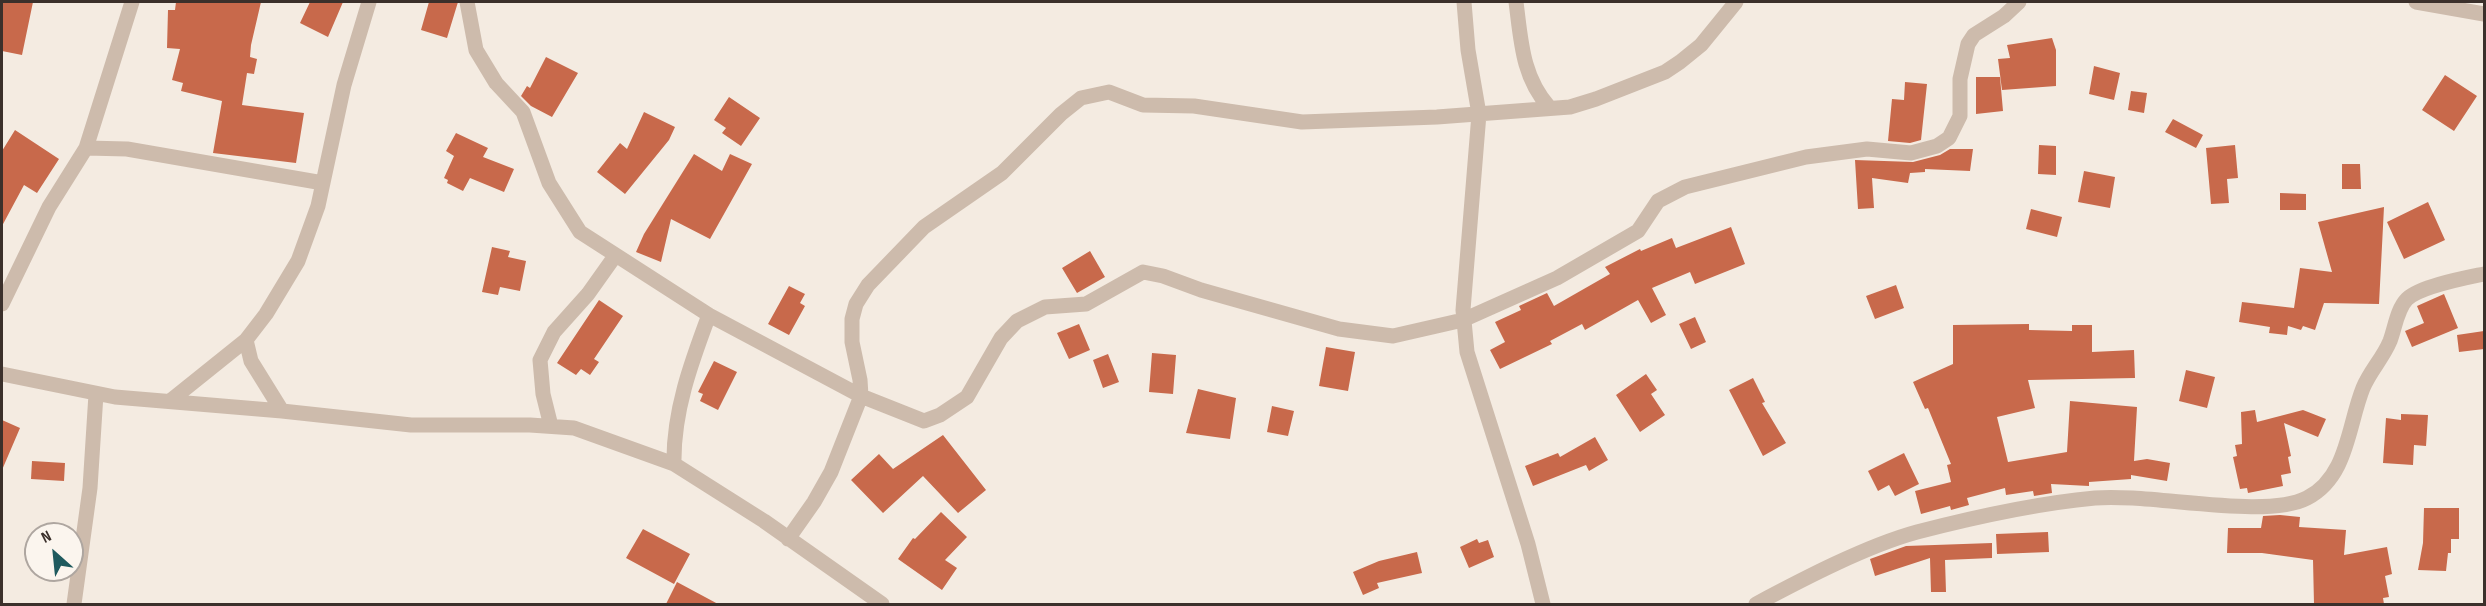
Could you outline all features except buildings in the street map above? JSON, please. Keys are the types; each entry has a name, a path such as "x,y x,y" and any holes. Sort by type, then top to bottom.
{"street":[{"path":"2,304 49,207 86,148 132,2"},
{"path":"170,401 246,340 266,314 298,261 308,238 323,183 344,86 369,2"},
{"path":"467,2 476,50 496,83 526,119 546,176 566,213 580,232 709,315 861,396 918,420 934,418 966,397 1001,338 1017,321 1045,307 1086,304 1143,272 1360,333 1393,336 1463,320 1557,278 1638,231 1654,204 1685,187 1806,157 1867,149 1911,153 1937,146 1949,138 1960,116 1960,79 1968,44 1974,35 2004,16 2019,2"},
{"path":"1464,2 1468,50 1479,114 1463,320 1473,377 1514,498 1543,604"},
{"path":"1516,2 1525,64 1534,89 1549,107"},
{"path":"788,538 814,502 831,472 861,396 852,342 852,319 856,303 868,285 924,227 1002,173 1061,114 1081,98 1109,92 1143,105 1194,106 1302,122 1479,114 1584,104 1665,72 1701,45 1736,2"},
{"path":"2416,2 2484,14"},
{"path":"86,148 127,149 323,183"},
{"path":"551,426 543,394 540,360 554,332 588,294 615,256"},
{"path":"1756,604 1839,563 1916,532 2048,504 2097,498 2153,498 2264,506 2305,499 2332,476 2342,457 2362,389 2390,342 2405,302 2418,293 2484,274"},
{"path":"674,464 678,413 688,372 709,315"},
{"path":"246,340 251,361 282,411"},
{"path":"2,374 96,394 411,425 574,428 674,464 788,538 882,604"},
{"path":"74,604 90,488 96,394"}]}
